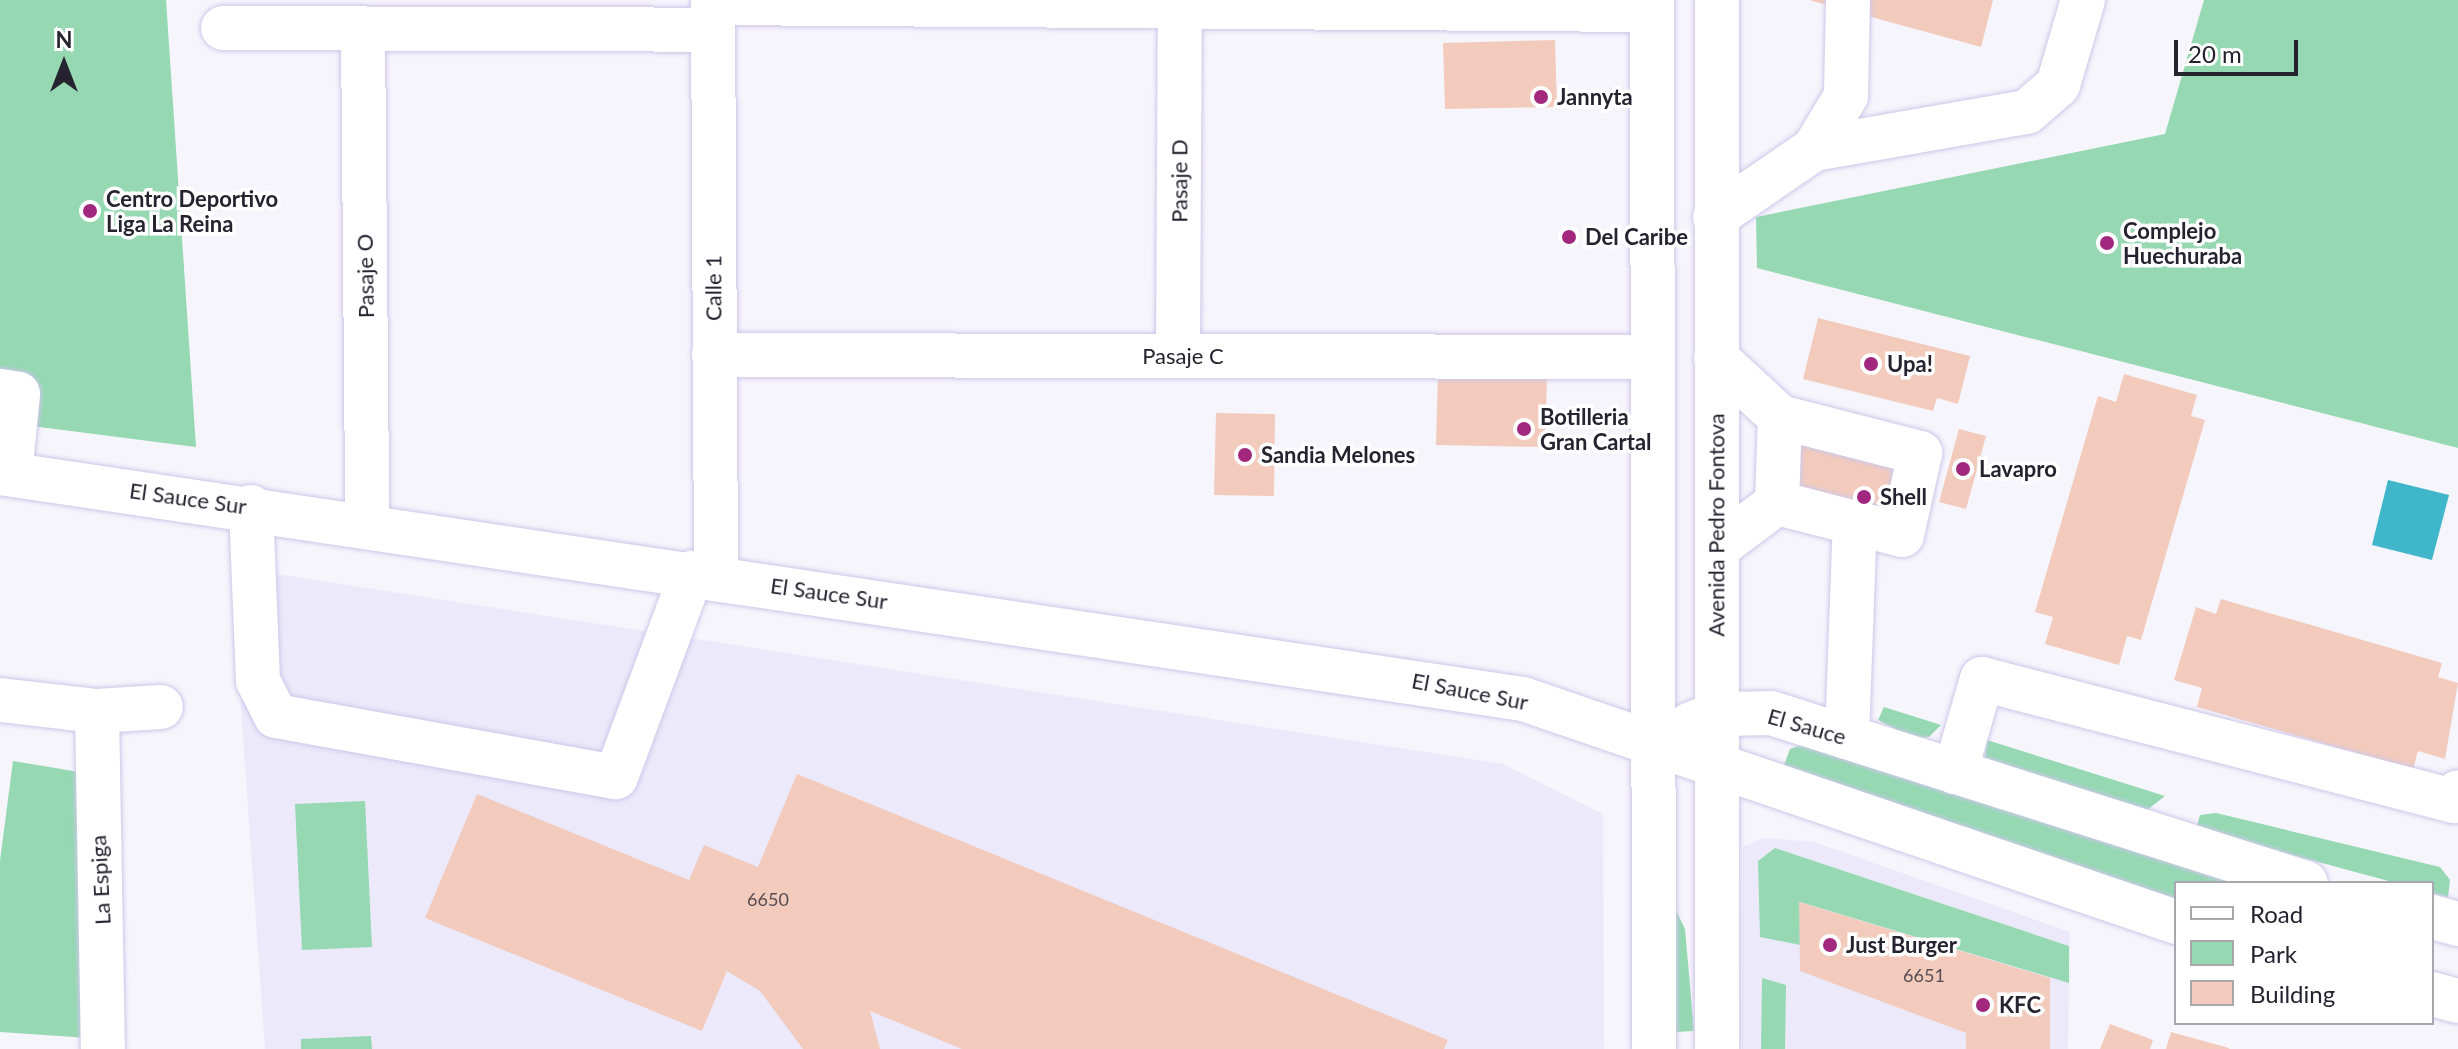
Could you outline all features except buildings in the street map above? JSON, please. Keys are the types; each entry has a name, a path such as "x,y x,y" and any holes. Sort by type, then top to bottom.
{"street":[{"name":"Avenida Pedro Fontova","path":"1717,0 1717,1049"},
{"path":"1715,217 1814,149 1846,96 1848,0"},
{"path":"1814,149 2027,112 2058,85 2083,0"},
{"path":"223,28 363,29 713,11 985,2 1180,6 1652,5 1654,1049"},
{"name":"Pasaje D","path":"1178,356 1180,6"},
{"name":"Calle 1","path":"704,575 714,355 713,11"},
{"name":"Pasaje O","path":"363,29 367,524"},
{"name":"Pasaje C","path":"714,355 1652,357"},
{"path":"1716,358 1780,417 1920,453 1902,535 1777,503"},
{"path":"0,391 18,394 5,474"},
{"path":"1777,503 1780,417"},
{"name":"El Sauce Sur","path":"5,474 251,507 1447,685 1653,739"},
{"path":"1717,548 1777,503"},
{"path":"251,507 258,681 276,716 616,777 704,575"},
{"path":"1847,737 1855,523"},
{"path":"1955,772 1982,679 2455,801 2458,792"},
{"path":"0,700 97,711 161,707"},
{"name":"La Espiga","path":"97,711 103,1049"},
{"name":"El Sauce","path":"1653,739 1716,714 1771,713 2299,881"},
{"path":"1653,739 1716,766 2174,921"},
{"path":"2434,918 2458,924"},
{"path":"2434,995 2458,1001"}],"shaded area":[{"path":"231,567 1503,764 1603,814 1604,1049 265,1049"},
{"path":"1764,838 1814,842 2070,932 2068,1049 1742,1049 1743,847"}],"green space":[{"name":"Centro Deportivo Liga La Reina","path":"0,0 166,0 196,447 0,422"},
{"name":"Complejo Huechuraba","path":"2204,0 2458,0 2458,448 1757,268 1756,217 2165,134"},
{"path":"1884,707 1941,725 1929,737 1913,738 1878,720"},
{"path":"1987,740 2165,796 2142,814 1984,764"},
{"path":"1808,743 2225,881 2174,881 2174,899 1784,765 1790,749"},
{"path":"13,761 79,772 89,1038 0,1032 0,861"},
{"path":"365,801 372,947 302,950 295,804"},
{"path":"2216,813 2440,867 2450,880 2448,897 2434,894 2434,881 2389,881 2196,829 2200,815"},
{"path":"1775,848 2069,946 2069,983 1800,902 1800,945 1760,937 1758,861"},
{"path":"1672,902 1685,929 1694,1031 1674,1032"},
{"path":"1762,978 1786,985 1785,1049 1761,1049"},
{"path":"371,1036 372,1049 301,1049 301,1039"}],"water":[{"path":"2388,480 2449,495 2432,560 2372,545"}],"place":[{"name":"Jannyta","path":"1541,97"},
{"name":"Centro Deportivo Liga La Reina","path":"90,211"},
{"name":"Del Caribe","path":"1569,237"},
{"name":"Complejo Huechuraba","path":"2107,243"},
{"name":"Upa!","path":"1871,364"},
{"name":"Botilleria Gran Cartal","path":"1524,429"},
{"name":"Sandia Melones","path":"1245,455"},
{"name":"Lavapro","path":"1963,469"},
{"name":"Shell","path":"1864,497"},
{"name":"Just Burger","path":"1830,945"},
{"name":"KFC","path":"1983,1005"}]}
